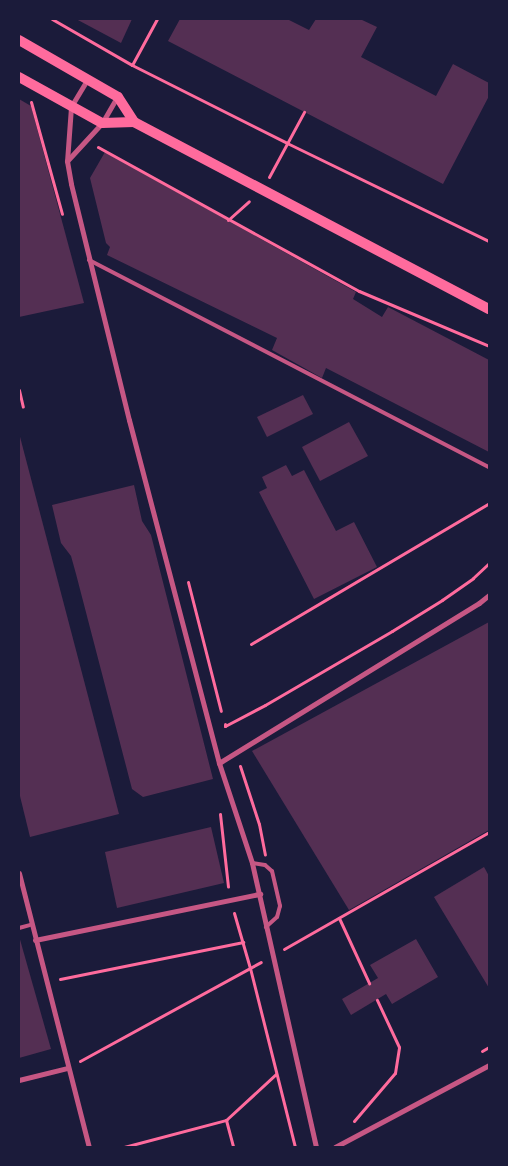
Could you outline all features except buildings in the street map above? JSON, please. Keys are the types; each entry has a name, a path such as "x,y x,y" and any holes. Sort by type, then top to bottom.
{"main road":[{"path":"19,40 118,97 134,122 489,309"},
{"path":"19,77 102,124 134,122"}],"street":[{"path":"87,80 71,108 67,162 89,260 219,763 252,863 260,894 272,956 316,1147"},
{"path":"67,162 86,139 102,124 118,97"},
{"path":"219,763 479,603 489,595"},
{"path":"19,873 30,925 89,1147"},
{"path":"35,940 260,894"},
{"path":"335,1147 489,1065"},
{"path":"19,1080 68,1068"}],"lane":[{"path":"89,260 489,467"},
{"path":"252,863 265,865 272,872 280,906 277,917 266,927"},
{"path":"19,928 30,925"}],"path":[{"path":"52,19 132,65 489,241"},
{"path":"132,65 157,19"},
{"path":"229,219 262,190 304,112"},
{"path":"86,139 359,291 489,346"},
{"path":"19,390 23,407"},
{"path":"250,644 489,503"},
{"path":"225,726 318,675 442,600 473,578 489,563"},
{"path":"68,1068 272,956 489,832"},
{"path":"339,918 369,983"},
{"path":"55,980 243,942"},
{"path":"250,968 295,1147"},
{"path":"348,1127 395,1073 399,1047 377,1000"},
{"path":"124,1147 226,1120 277,1074"},
{"path":"226,1120 233,1147"}]}
